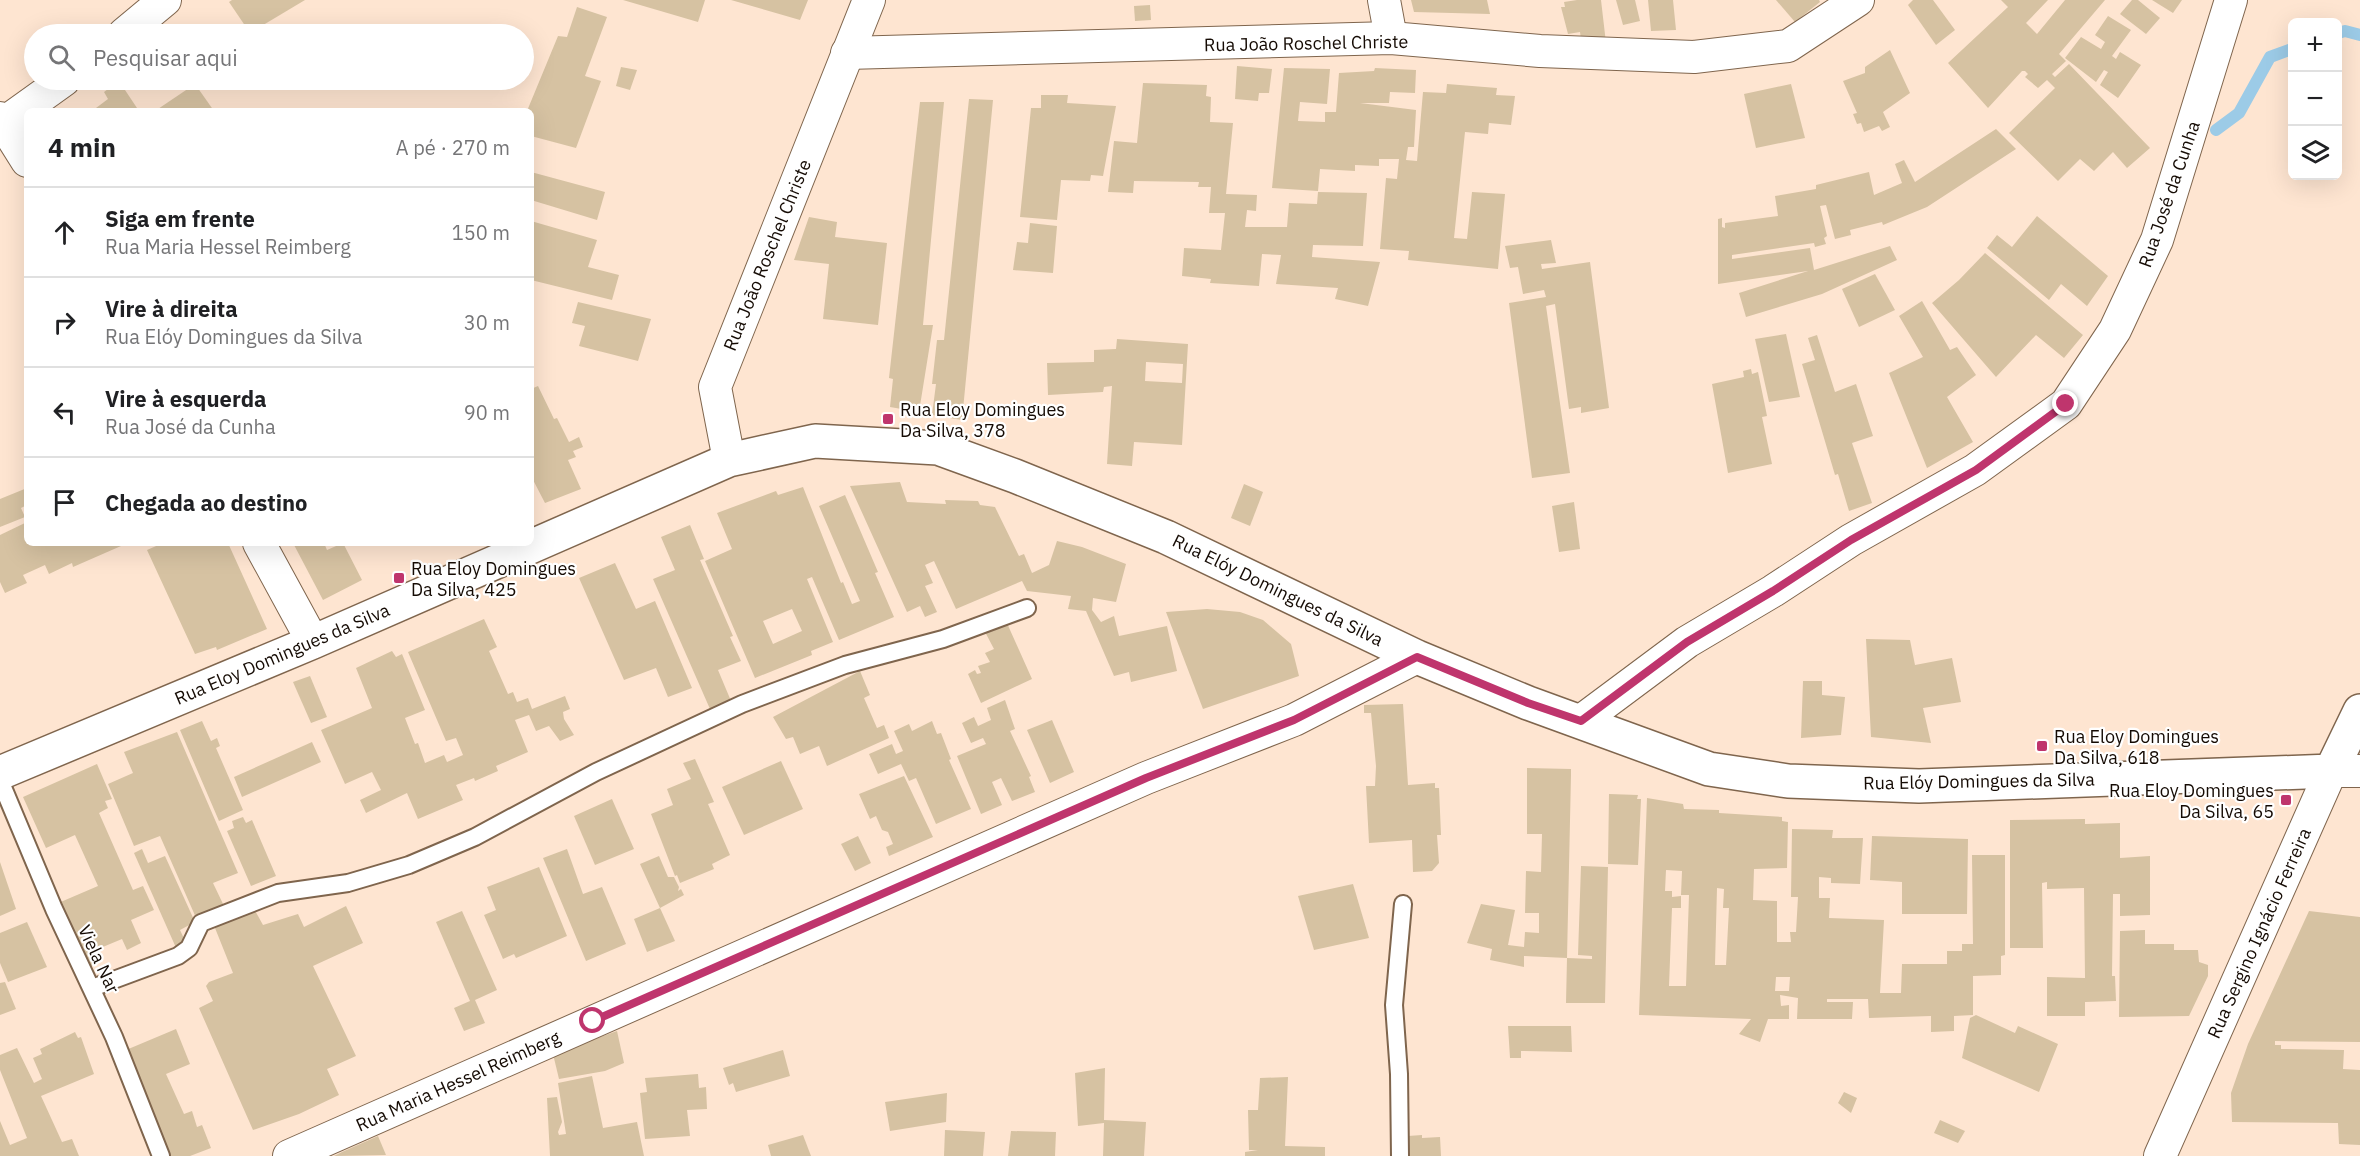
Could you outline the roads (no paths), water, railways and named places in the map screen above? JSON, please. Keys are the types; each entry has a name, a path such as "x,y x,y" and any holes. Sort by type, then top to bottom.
{"main road":[{"name":"Rua Elóy Domingues da Silva","path":"729,460 814,441 938,448 1166,537 1417,657 1528,703 1708,769 1788,781 1919,786 2346,771"},
{"name":"Rua Eloy Domingues da Silva","path":"534,545 729,460"},
{"name":"Rua Eloy Domingues da Silva","path":"0,773 313,642 532,546"},
{"name":"Rua Sergino Ignácio Ferreira","path":"2346,771 2360,711"}],"street":[{"path":"136,24 165,0"},
{"name":"Rua João Roschel Christe","path":"729,460 715,387 869,0"},
{"path":"1384,0 1391,38"},
{"name":"Rua João Roschel Christe","path":"847,53 1391,38 1540,51 1694,57 1788,46 1858,0"},
{"name":"Rua José da Cunha","path":"1581,721 1687,642 1773,591 1851,540 1976,470 2066,404 2115,330 2157,240 2231,0"},
{"path":"24,156 1,122 49,90"},
{"path":"261,546 313,642"},
{"name":"Rua Maria Hessel Reimberg","path":"289,1156 1146,778 1294,720 1417,657"},
{"name":"Rua Sergino Ignácio Ferreira","path":"2160,1156 2346,771"}],"lane":[{"path":"92,988 178,956 189,948 201,923 232,909 278,893 348,883 409,865 475,837 596,772 742,704 845,665 943,639 1027,608"},
{"name":"Viela Nar","path":"0,780 54,909 92,988 161,1156"},
{"path":"1400,1156 1399,1074 1394,1005 1403,904"}],"waterway":[{"path":"2342,32 2360,35"},
{"path":"2216,130 2239,113 2270,57 2288,50"}],"place":[{"name":"Rua Eloy Domingues Da Silva, 378","path":"888,419"},
{"name":"Rua Eloy Domingues Da Silva, 425","path":"399,578"},
{"name":"Rua Eloy Domingues Da Silva, 618","path":"2042,746"},
{"name":"Rua Eloy Domingues Da Silva, 65","path":"2286,800"}]}
